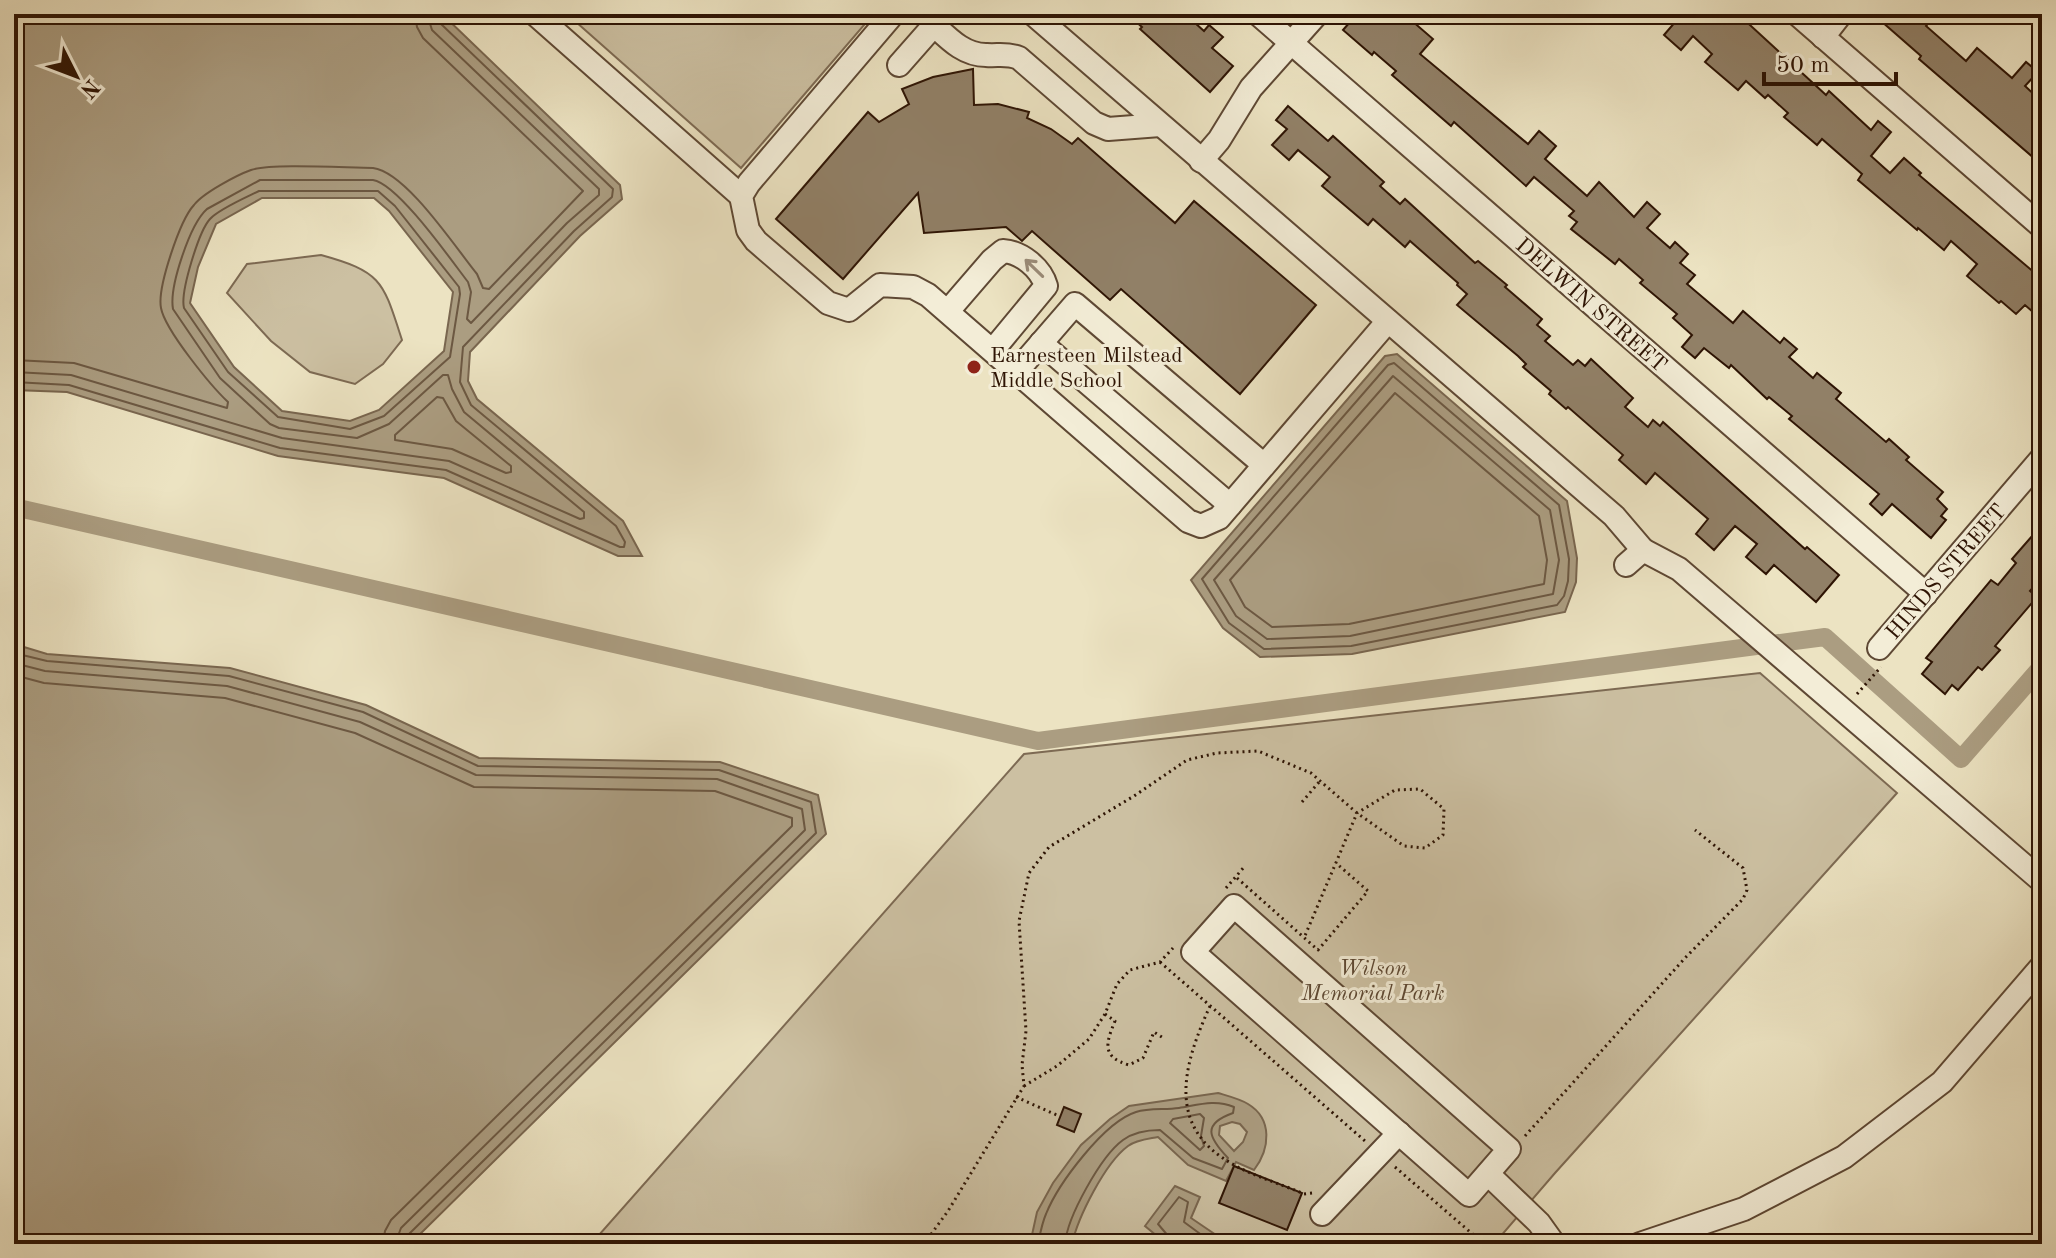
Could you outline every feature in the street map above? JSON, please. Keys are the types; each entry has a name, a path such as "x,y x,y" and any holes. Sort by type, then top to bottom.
{"street":[{"path":"535,14 741,196 748,230 756,241 828,303 849,310 880,285 913,287 948,311 1188,521 1201,526 1209,524 1230,505 1388,321"},
{"path":"741,196 893,14"},
{"path":"1033,14 1614,516 1635,557 1679,569 2042,881"},
{"name":"DELWIN STREET","path":"1258,14 1926,594"},
{"path":"1201,161 1219,140 1251,88 1317,14"},
{"path":"1797,14 2042,227"},
{"path":"1823,37 1841,14"},
{"path":"899,65 939,20 957,45 972,54 1007,54 1019,58 1094,123 1108,129 1160,125"},
{"path":"948,311 992,260 1003,251 1017,252 1043,276 1046,286 993,350"},
{"path":"1017,371 1075,304 1264,465"},
{"path":"1041,343 1230,505"},
{"name":"HINDS STREET","path":"1880,658 1926,594 2042,458"},
{"path":"1234,906 1509,1149 1469,1195 1399,1133 1193,952 1234,906"},
{"path":"1643,1244 1744,1209 1844,1157 1942,1082 2042,966"},
{"path":"1322,1214 1399,1133"},
{"path":"1488,1174 1539,1223 1554,1244"}],"path":[{"path":"1861,690 1880,658"},
{"path":"1024,1086 1022,1065 1026,1031 1019,921 1029,873 1049,847 1187,760 1217,753 1258,751 1311,773 1357,813 1404,846 1425,848 1443,835 1444,809 1420,789 1395,790 1357,813 1304,938"},
{"path":"1302,802 1320,781"},
{"path":"1525,1136 1685,958 1743,899 1747,890 1743,868 1695,830"},
{"path":"1235,877 1318,950 1368,891 1336,863"},
{"path":"924,1244 948,1211 1024,1086 1057,1066 1089,1039 1105,1014 1117,984 1130,970 1160,962 1484,1244"},
{"path":"1210,1006 1193,1045 1185,1098 1197,1131 1208,1147 1237,1166 1304,1194 1320,1193 1339,1184 1345,1189"},
{"path":"1105,1014 1115,1021 1107,1040 1108,1050 1120,1062 1129,1065 1143,1058 1154,1032 1165,1039"},
{"path":"1016,1097 1059,1116"}],"green space":[{"path":"567,14 867,14 871,17 741,168"},
{"path":"321,255 357,267 378,282 402,340 383,364 355,384 310,372 271,341 227,293 247,264"},
{"name":"Wilson Memorial Park","path":"1760,673 1897,793 1494,1244 591,1244 1024,754"}],"water":[{"path":"14,14 442,14 620,185 622,199 580,236 470,352 468,381 477,399 623,521 642,556 618,556 444,478 278,456 67,392 14,390","holes":["262,198 374,198 389,211 453,292 444,351 379,410 350,421 282,411 234,367 190,303 198,267 216,224"]},
{"path":"1397,354 1567,501 1577,558 1576,582 1565,612 1352,654 1260,657 1223,628 1191,580 1385,356"},
{"path":"14,644 47,654 230,668 366,705 479,758 720,762 818,795 826,834 410,1244 14,1244"},
{"path":"1218,1093 1256,1110 1265,1126 1266,1144 1254,1170 1236,1162 1226,1181 1188,1165 1158,1137 1135,1142 1119,1154 1102,1177 1086,1206 1072,1244 1030,1244 1037,1212 1053,1183 1081,1145 1129,1106","holes":["1232,1122 1240,1124 1247,1132 1234,1151 1219,1135 1220,1126"]},
{"path":"1175,1186 1200,1197 1191,1218 1216,1235 1209,1244 1162,1244 1163,1241 1145,1226"}],"building":[{"path":"1127,14 1185,14 1204,31 1209,25 1223,37 1212,48 1233,66 1210,92"},
{"path":"1357,14 1404,14 1433,39 1420,54 1528,144 1539,131 1556,146 1545,159 1587,196 1599,182 1634,217 1647,202 1660,214 1647,228 1670,248 1675,242 1688,254 1680,263 1695,275 1687,284 1733,323 1743,311 1780,343 1784,338 1797,349 1789,357 1813,378 1817,373 1841,393 1836,399 1886,442 1889,439 1909,457 1906,460 1943,492 1937,499 1947,509 1941,516 1946,520 1931,538 1892,504 1882,515 1870,504 1879,494 1789,419 1792,416 1769,397 1767,399 1731,365 1729,368 1704,348 1695,358 1682,347 1692,335 1673,318 1677,314 1640,283 1643,280 1619,259 1615,264 1571,229 1577,222 1569,216 1574,211 1534,177 1526,186 1454,122 1451,126 1392,75 1396,71 1374,52 1372,55 1343,30"},
{"path":"1682,14 1738,14 1826,95 1829,91 1871,130 1878,121 1891,132 1871,156 1890,173 1904,158 1921,173 1919,175 2042,279 2042,320 2025,305 2016,314 2001,301 1999,303 1967,276 1977,264 1951,241 1944,250 1917,230 1858,180 1862,174 1822,139 1817,145 1784,117 1788,113 1768,95 1765,98 1746,81 1738,90 1705,62 1712,54 1693,36 1681,50 1664,35"},
{"path":"1873,14 1936,14 1926,26 1966,61 1977,48 2012,78 2026,62 2038,72 2025,86 2042,102 2042,165 1919,59 1921,56"},
{"path":"973,69 974,105 998,104 1029,112 1027,118 1051,129 1072,144 1078,138 1175,223 1194,201 1316,305 1240,394 1121,289 1110,300 1032,231 1022,241 1006,227 924,233 918,193 843,279 776,219 868,112 879,122 909,104 902,89 933,77"},
{"path":"1288,106 1328,141 1333,136 1384,182 1380,186 1400,204 1405,199 1475,263 1478,261 1507,285 1505,287 1542,319 1537,325 1550,336 1545,341 1573,365 1578,360 1585,366 1591,359 1633,398 1625,407 1648,427 1653,420 1660,426 1663,422 1805,549 1807,547 1839,575 1816,602 1774,565 1766,574 1746,557 1757,544 1735,526 1714,550 1696,534 1708,519 1655,473 1646,484 1619,460 1623,455 1549,394 1551,391 1523,367 1526,364 1518,356 1457,305 1467,294 1458,283 1410,241 1405,247 1373,219 1368,225 1322,186 1330,177 1298,150 1289,160 1272,145 1287,129 1276,120"},
{"path":"2033,535 2042,543 2042,577 2030,591 2037,597 1995,646 2000,650 1982,670 1978,667 1958,690 1952,685 1945,694 1922,674 1932,662 1926,658 1991,580 1998,585 2016,563 2012,559"},
{"path":"1064,1107 1081,1114 1074,1132 1057,1125"},
{"path":"1234,1166 1302,1193 1287,1230 1219,1203"}],"waterway":[{"path":"14,507 1038,741 1825,637 1961,759 2042,666"}],"place":[{"name":"Earnesteen Milstead Middle School","path":"974,367"}]}
